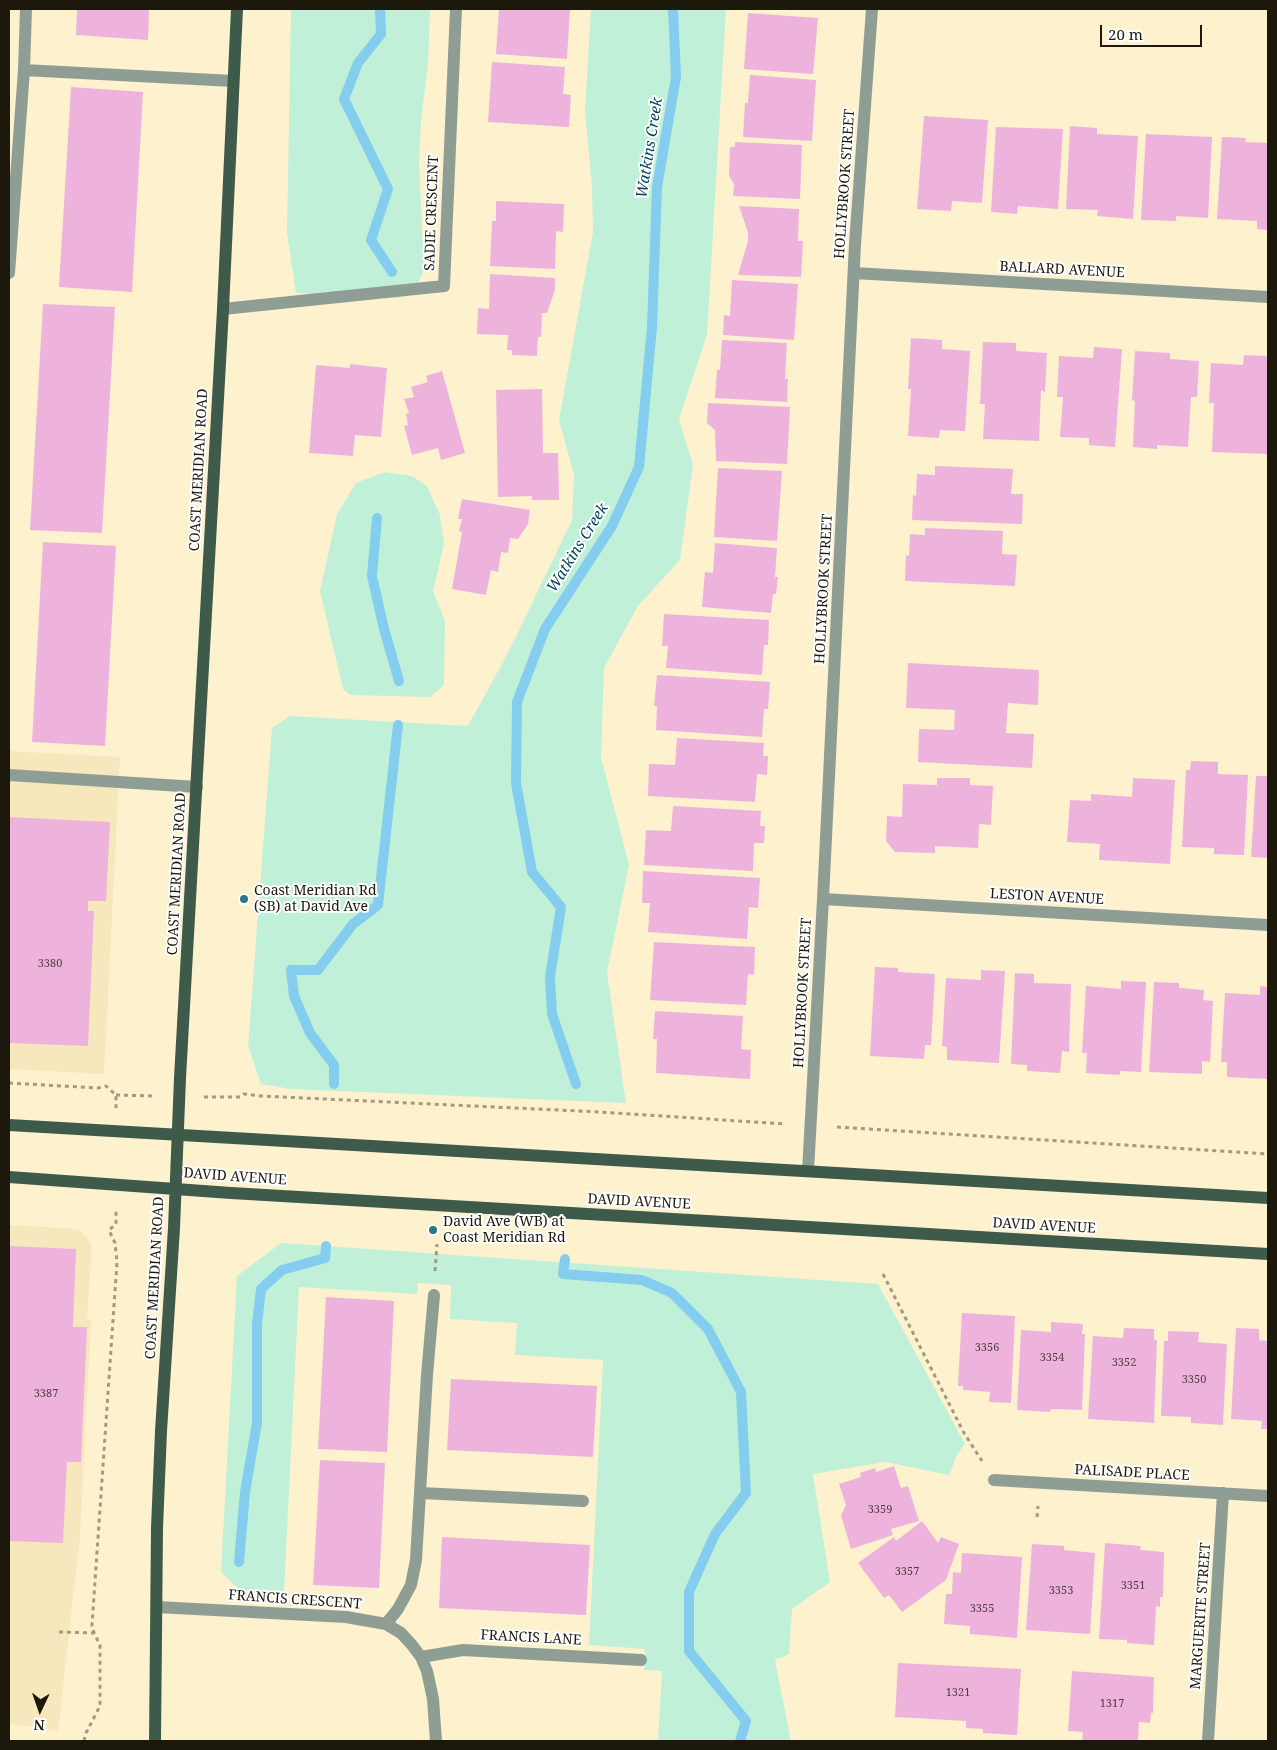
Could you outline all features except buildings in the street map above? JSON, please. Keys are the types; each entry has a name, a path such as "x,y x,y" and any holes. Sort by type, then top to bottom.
{"main road":[{"name":"COAST MERIDIAN ROAD","path":"155,1741 160,1470 223,308 237,9"},
{"path":"9,1125 1268,1198"},
{"name":"DAVID AVENUE","path":"9,1177 1268,1254"}],"street":[{"path":"9,273 24,70 26,9"},
{"name":"SADIE CRESCENT","path":"223,308 444,286 456,9"},
{"name":"HOLLYBROOK STREET","path":"808,1171 824,898 854,273 872,9"},
{"path":"24,70 233,81"},
{"name":"BALLARD AVENUE","path":"854,273 1268,297"},
{"path":"9,775 197,786"},
{"name":"LESTON AVENUE","path":"824,898 1268,925"},
{"path":"386,1624 398,1609 411,1585 416,1560 426,1384 434,1295"},
{"name":"PALISADE PLACE","path":"994,1480 1268,1496"},
{"path":"421,1493 583,1501"},
{"name":"MARGUERITE STREET","path":"1208,1741 1223,1493"},
{"name":"FRANCIS CRESCENT","path":"157,1607 346,1617 386,1624 401,1633 421,1657 428,1671 436,1741"},
{"name":"FRANCIS LANE","path":"421,1657 463,1650 641,1660"}],"path":[{"path":"9,1083 98,1088 106,1086 116,1095"},
{"path":"240,1097 244,1094 600,1112 786,1124"},
{"path":"837,1128 1268,1154"},
{"path":"84,1741 86,1733 100,1706 100,1645 94,1633 93,1616 117,1262 115,1243 108,1230 116,1224"},
{"path":"883,1274 967,1438"},
{"path":"59,1632 94,1633"}],"shaded area":[{"path":"9,751 120,757 104,1074 9,1069"},
{"path":"9,1225 79,1229 92,1244 87,1319 91,1320 80,1537 58,1731 9,1723"}],"green space":[{"path":"291,9 430,9 428,64 421,121 419,162 424,270 415,290 400,298 296,293 287,233"},
{"path":"591,9 726,9 707,335 679,419 693,465 680,560 638,606 604,668 601,757 629,865 607,972 626,1103 291,1089 261,1084 248,1046 272,728 290,716 468,726 510,649 572,520 574,475 559,420 593,232 592,187 585,111"},
{"path":"384,472 412,476 427,486 440,515 444,544 433,591 445,621 444,685 430,697 350,695 343,689 320,591 337,514 356,483"},
{"path":"281,1243 878,1284 965,1444 958,1453 949,1475 885,1462 813,1474 830,1582 792,1609 789,1654 775,1660 791,1741 658,1741 662,1671 644,1670 645,1649 589,1645 603,1360 515,1355 517,1323 450,1319 451,1285 418,1283 417,1294 299,1287 284,1592 240,1590 221,1572 237,1276"}],"waterway":[{"path":"380,9 381,34 358,63 344,99 388,189 371,240 392,272"},
{"name":"Watkins Creek","path":"576,1084 552,1014 550,977 561,907 532,872 516,783 517,702 545,629 612,526 639,467 652,327 657,187 676,77 673,9"},
{"path":"377,518 372,576 384,629 399,681"},
{"path":"334,1084 334,1065 310,1033 294,996 291,970 318,970 353,924 378,905 398,725"},
{"path":"239,1562 245,1492 257,1423 257,1324 261,1289 282,1270 325,1258 326,1246"},
{"name":"Watkins Creek","path":"565,1259 563,1274 642,1280 672,1293 708,1329 741,1392 746,1493 715,1534 689,1592 689,1651 746,1721 740,1741"}],"place":[{"name":"Coast Meridian Rd (SB) at David Ave","path":"244,899"},
{"name":"David Ave (WB) at Coast Meridian Rd","path":"433,1230"}]}
